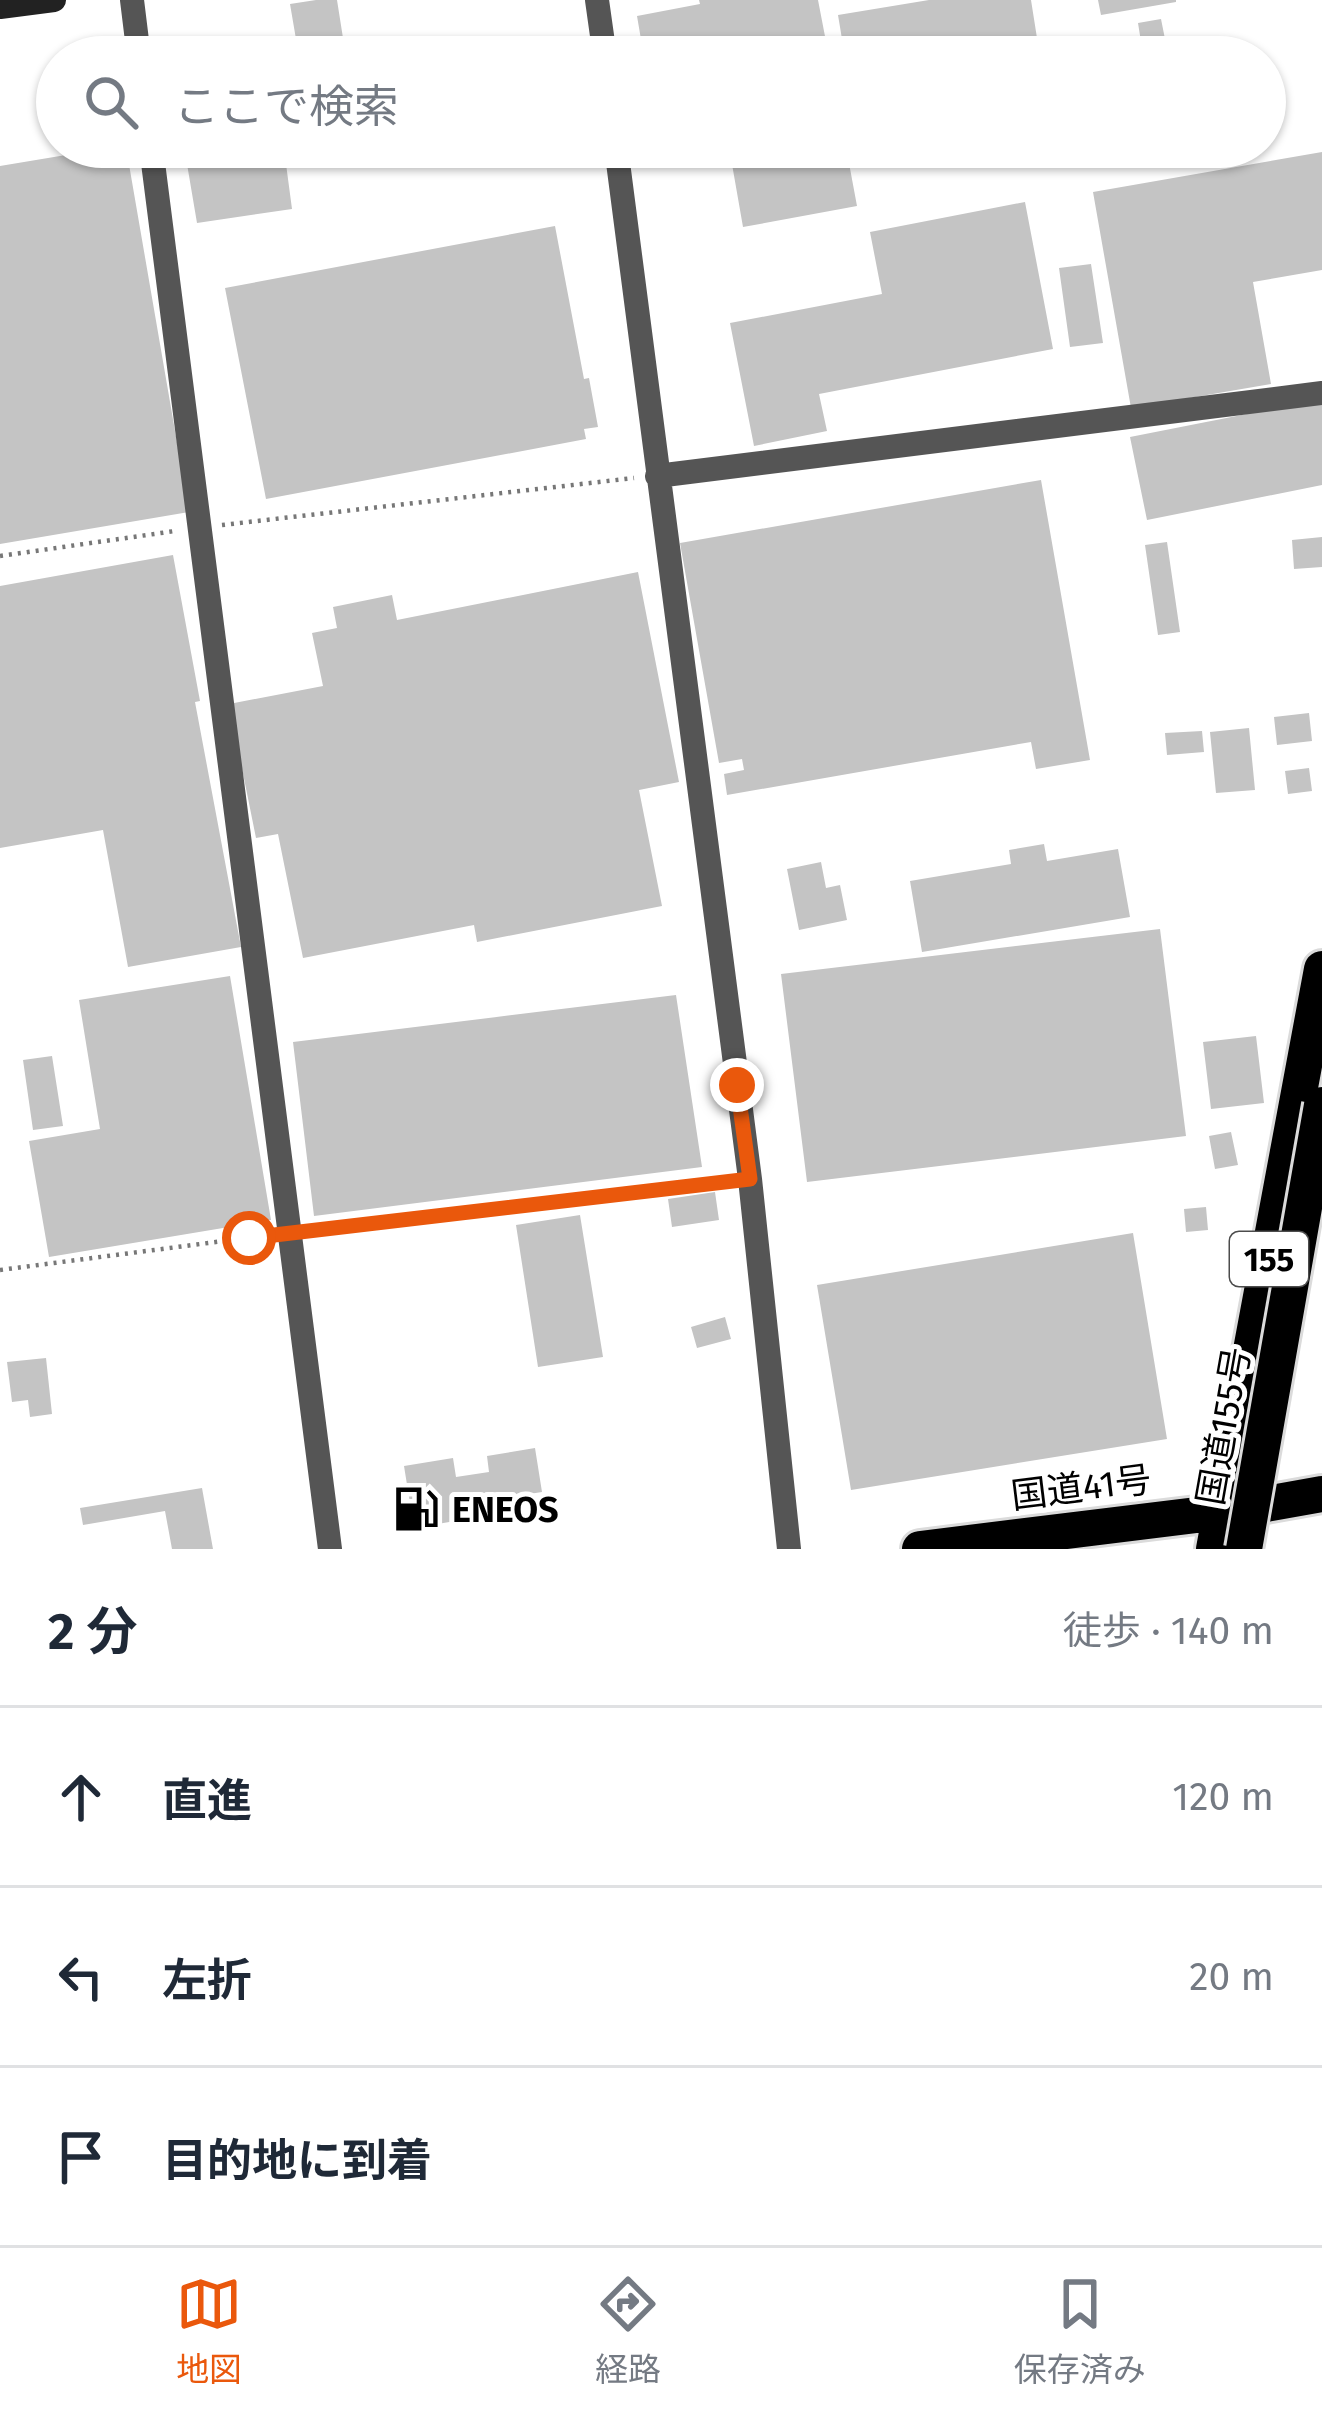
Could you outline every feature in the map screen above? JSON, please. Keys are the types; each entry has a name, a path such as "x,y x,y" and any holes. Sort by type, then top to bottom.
{"highway":[{"name":"155","path":"1214,1549 1322,969"},
{"name":"国道155号","path":"1244,1549 1322,1105"},
{"name":"国道155号","path":"1265,1549 1322,1212"},
{"name":"国道41号","path":"920,1549 1221,1512 1322,1494"}],"main road":[{"path":"0,7 54,0"}],"street":[{"path":"132,0 136,36"},
{"path":"597,0 601,36"},
{"path":"154,168 330,1549"},
{"path":"619,168 750,1179 789,1549"},
{"path":"657,476 1322,393"}],"path":[{"path":"0,556 200,528 657,476"},
{"path":"0,1270 750,1179"}],"building":[{"path":"337,0 343,36 295,36 290,4"},
{"path":"699,0 818,0 825,36 640,36 637,16 700,4"},
{"path":"929,0 1031,0 1037,36 842,36 838,15"},
{"path":"1098,0 1176,0 1176,2 1101,15"},
{"path":"1161,19 1164,36 1140,36 1138,23"},
{"path":"1322,152 1322,270 1253,282 1271,384 1131,408 1093,192 1230,168 1286,168 1286,158"},
{"path":"36,160 36,168 130,168 189,512 0,544 0,166"},
{"path":"188,168 287,168 292,209 197,223"},
{"path":"733,168 850,168 857,206 743,227"},
{"path":"1025,202 1053,349 819,394 827,431 754,446 730,323 882,294 870,232"},
{"path":"555,226 584,379 589,378 598,427 584,429 586,439 266,499 225,288"},
{"path":"1091,264 1103,343 1070,347 1059,268"},
{"path":"1322,399 1322,485 1147,520 1130,437"},
{"path":"1041,480 1090,760 1036,769 1031,742 727,795 724,774 744,770 742,759 719,763 680,543"},
{"path":"1322,537 1322,567 1294,569 1292,540"},
{"path":"1167,542 1180,632 1158,635 1145,545"},
{"path":"173,555 241,947 128,967 103,830 0,848 0,586"},
{"path":"638,572 679,782 639,790 662,906 477,942 474,925 303,958 278,834 256,838 229,704 323,686 312,633 337,628 333,607 392,595 397,620"},
{"path":"1309,713 1312,741 1277,745 1274,717"},
{"path":"1249,728 1255,790 1216,793 1210,732"},
{"path":"1202,731 1204,752 1167,755 1165,733"},
{"path":"1309,768 1312,791 1288,794 1285,771"},
{"path":"1044,844 1047,861 1118,849 1130,917 922,952 910,881 1011,864 1009,850"},
{"path":"821,862 826,888 840,885 847,920 799,930 787,869"},
{"path":"1160,929 1186,1136 807,1182 781,974"},
{"path":"230,976 271,1220 49,1257 29,1141 100,1129 79,1000"},
{"path":"676,995 702,1167 314,1216 293,1042"},
{"path":"1256,1036 1264,1103 1211,1109 1203,1042"},
{"path":"52,1056 63,1126 33,1130 23,1060"},
{"path":"1231,1132 1238,1165 1215,1169 1209,1136"},
{"path":"715,1192 719,1220 672,1227 668,1199"},
{"path":"1206,1207 1208,1230 1186,1232 1184,1209"},
{"path":"580,1215 603,1357 538,1367 516,1225"},
{"path":"1133,1233 1167,1439 851,1490 817,1285"},
{"path":"725,1317 731,1339 697,1348 691,1327"},
{"path":"46,1358 52,1414 30,1417 28,1400 12,1402 7,1362"},
{"path":"535,1448 542,1492 458,1505 461,1520 414,1528 404,1466 453,1458 456,1477 489,1472 487,1456"},
{"path":"202,1488 213,1549 172,1549 165,1511 83,1525 80,1508"}],"place":[{"name":"ENEOS","path":"416,1509"}],"route":[{"path":"249,1238 750,1179 737,1085"}]}
